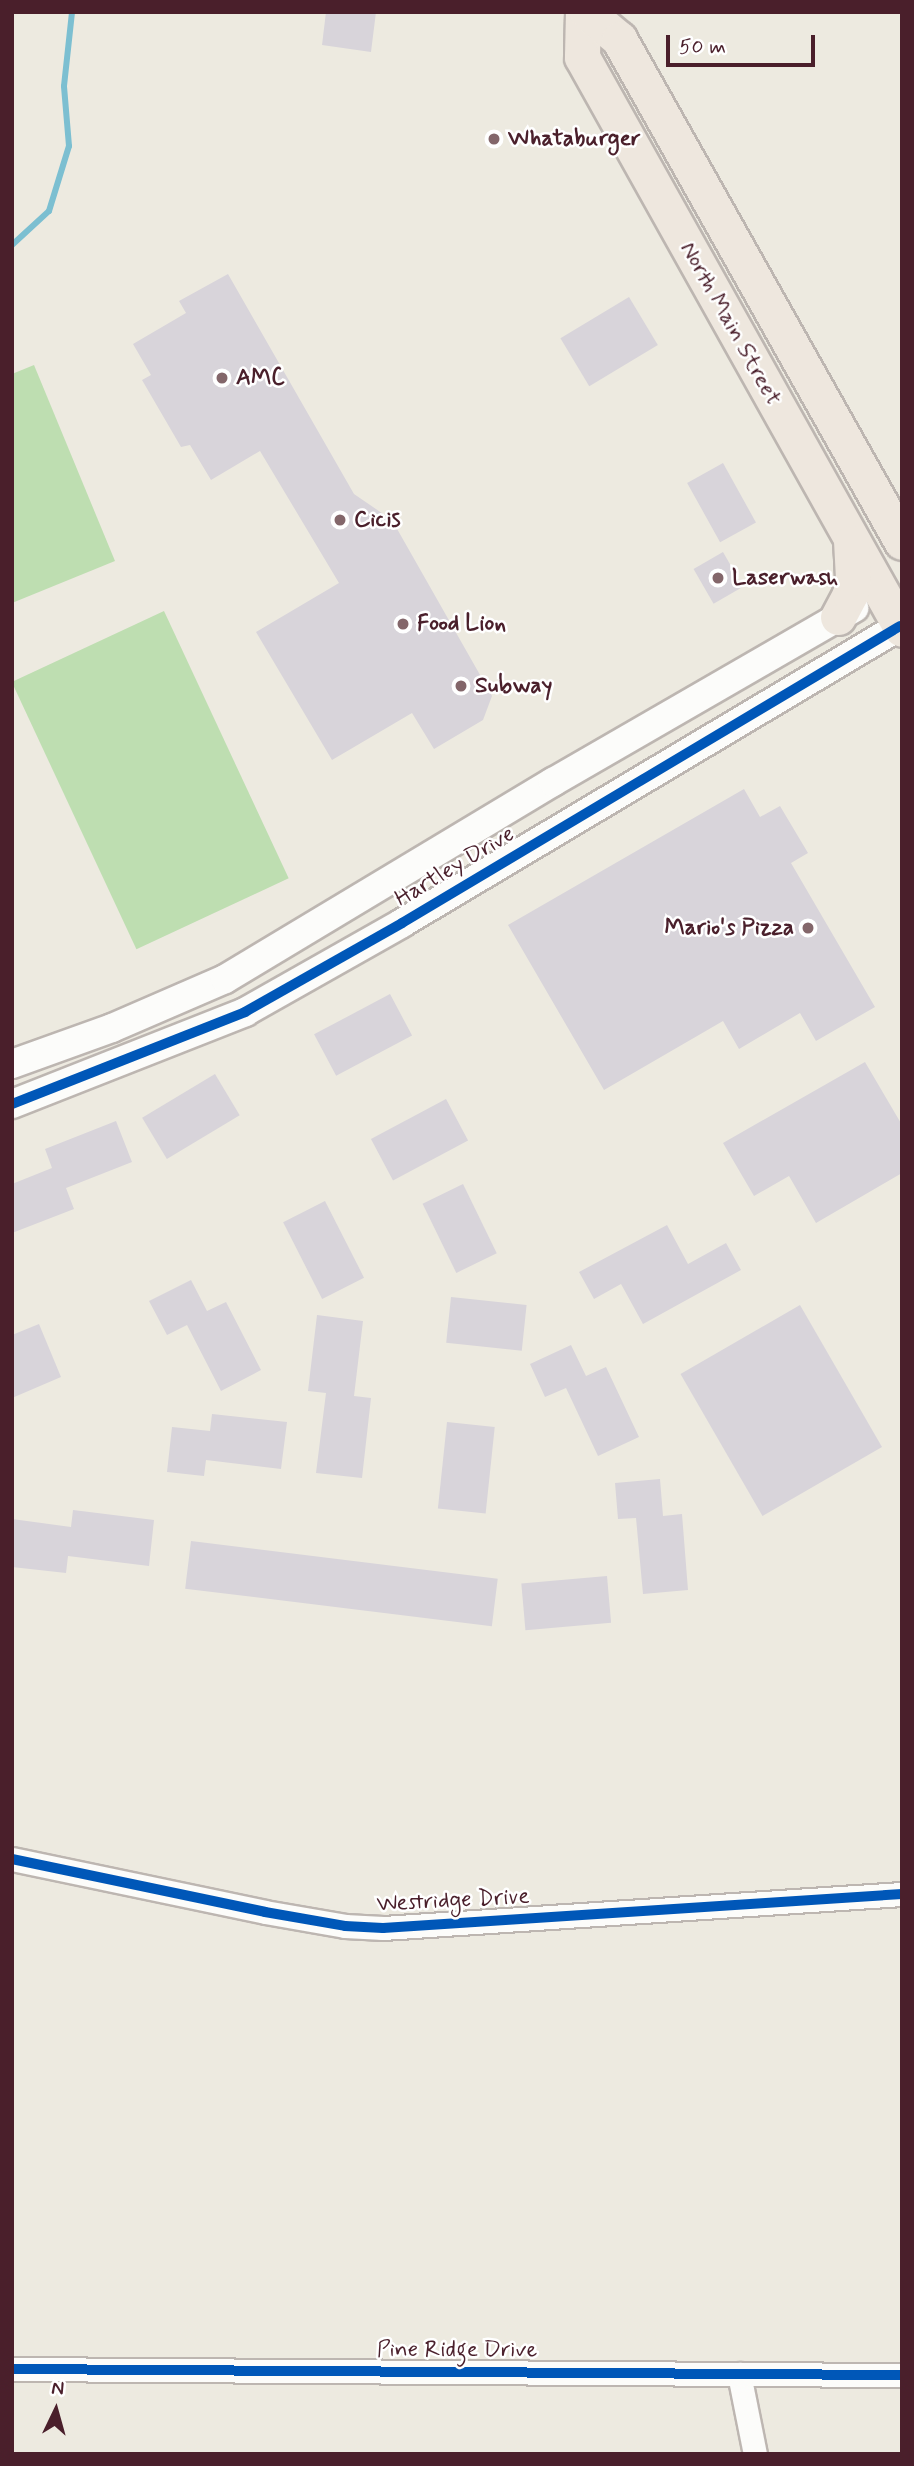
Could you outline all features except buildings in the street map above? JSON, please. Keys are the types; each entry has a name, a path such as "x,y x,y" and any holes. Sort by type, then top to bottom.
{"main road":[{"name":"North Main Street","path":"585,12 619,39 902,541"},
{"name":"North Main Street","path":"585,12 582,57 901,628"},
{"path":"863,472 902,508"},
{"path":"838,617 850,594 853,578 851,539"}],"street":[{"name":"Hartley Drive","path":"12,1064 112,1028 225,979 541,789 881,593"},
{"name":"Hartley Drive","path":"12,1104 245,1012 402,923 901,628"},
{"name":"Westridge Drive","path":"12,1859 265,1912 345,1926 383,1928 902,1894"},
{"name":"Pine Ridge Drive","path":"12,2369 902,2375"},
{"path":"739,2374 755,2454"}],"green space":[{"path":"34,365 115,561 12,603 12,374"},
{"path":"164,611 289,878 136,949 12,682"}],"waterway":[{"path":"12,245 49,211 69,146 64,86 72,12"}],"cycle path":[{"path":"12,1104 245,1012 402,923 900,626"},
{"path":"12,1859 265,1912 345,1926 383,1928 902,1894"},
{"path":"12,2369 902,2375"}],"place":[{"name":"Whataburger","path":"494,139"},
{"name":"AMC","path":"222,378"},
{"name":"Cicis","path":"340,520"},
{"name":"Laserwash","path":"718,578"},
{"name":"Food Lion","path":"403,624"},
{"name":"Subway","path":"461,686"},
{"name":"Mario's Pizza","path":"808,928"}]}
